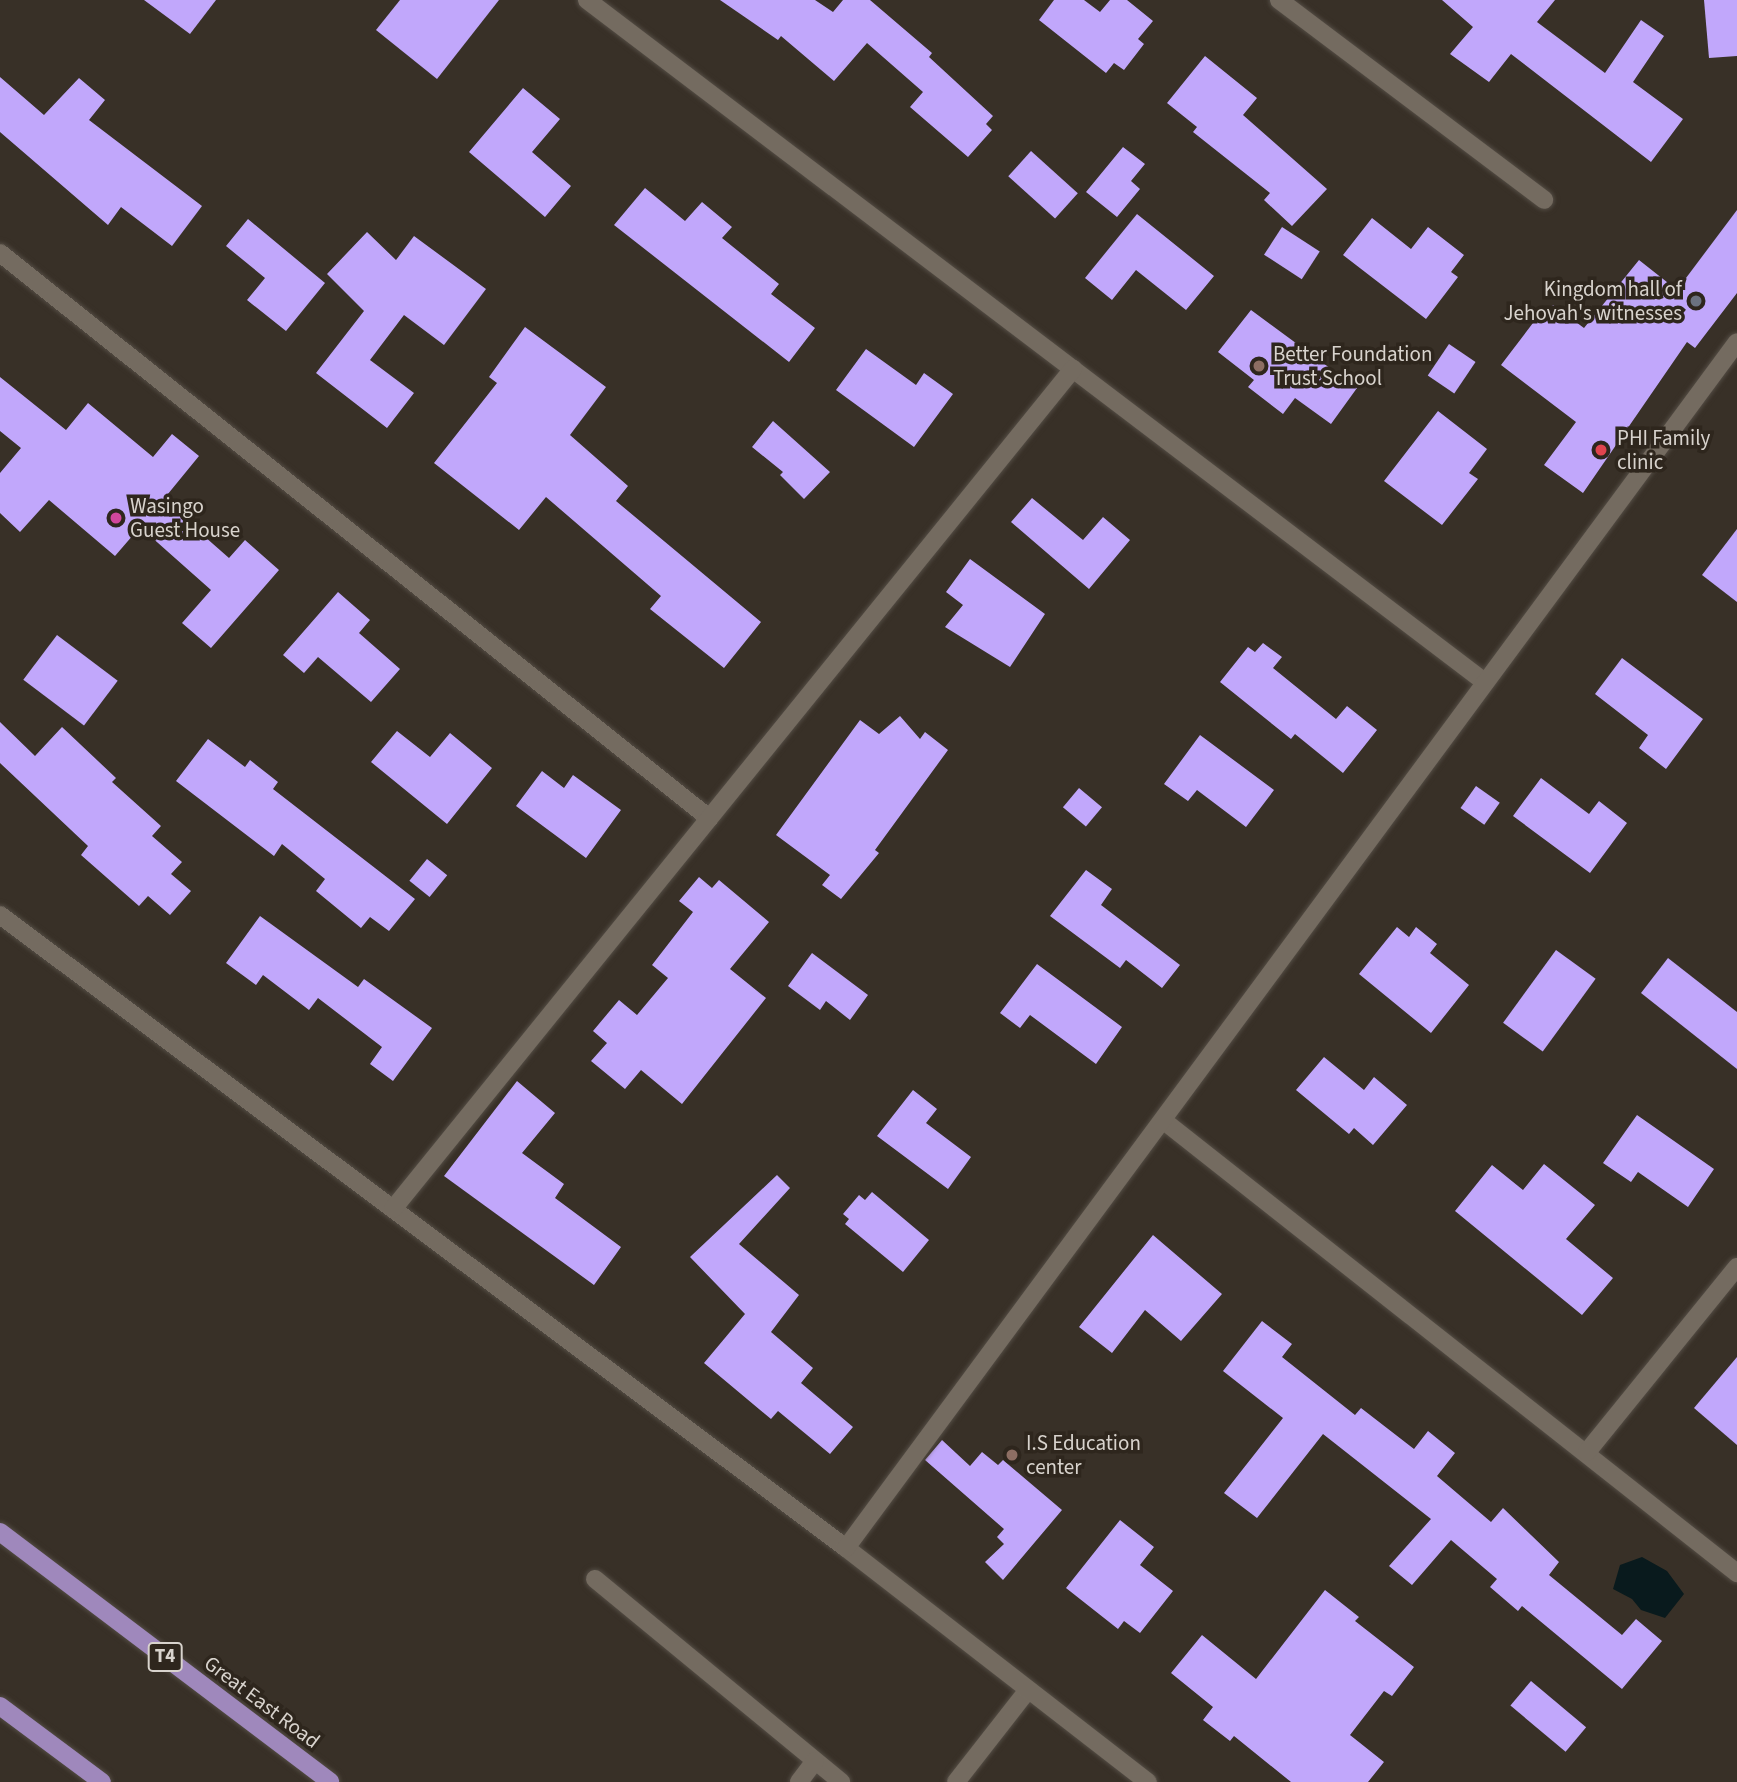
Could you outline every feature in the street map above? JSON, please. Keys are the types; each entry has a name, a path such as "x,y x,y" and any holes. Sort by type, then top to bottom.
{"main road":[{"name":"Great East Road","path":"0,1532 330,1782"},
{"path":"0,1706 102,1782"}],"street":[{"path":"587,0 1485,682"},
{"path":"1279,0 1544,200"},
{"path":"0,253 709,818"},
{"path":"846,1548 1737,342"},
{"path":"393,1209 1073,369"},
{"path":"0,915 846,1548 1148,1782"},
{"path":"1164,1121 1587,1452 1737,1573"},
{"path":"1587,1452 1737,1267"},
{"path":"595,1579 841,1782"},
{"path":"956,1782 1028,1690"},
{"path":"799,1782 815,1761"}],"shaded area":[{"path":"1642,1557 1667,1571 1684,1594 1665,1618 1641,1610 1632,1599 1613,1589 1620,1565"}],"building":[{"path":"144,0 216,0 190,34"},
{"path":"400,0 499,0 437,79 376,30"},
{"path":"720,0 815,0 833,12 843,0 870,0 932,53 929,57 993,116 986,124 992,130 968,157 910,107 923,92 867,43 834,81 781,36 778,40"},
{"path":"1054,0 1084,0 1100,12 1110,0 1127,0 1153,21 1138,39 1144,44 1124,70 1114,63 1106,73 1039,20"},
{"path":"1442,0 1555,0 1537,22 1605,73 1641,20 1664,36 1633,82 1683,119 1651,162 1511,54 1489,82 1450,54 1473,27"},
{"path":"1704,0 1737,0 1737,56 1709,58"},
{"path":"1205,56 1257,98 1243,115 1327,189 1292,226 1264,200 1270,193 1193,132 1197,127 1167,103"},
{"path":"0,77 44,115 79,78 105,100 89,120 202,206 172,246 121,207 108,225 0,132"},
{"path":"523,88 560,119 532,152 571,186 545,217 469,152"},
{"path":"1123,147 1145,164 1131,181 1140,189 1117,217 1086,192"},
{"path":"1031,151 1078,193 1055,218 1008,176"},
{"path":"645,188 685,221 702,202 732,227 722,238 779,284 771,294 815,328 789,362 614,225"},
{"path":"1737,210 1737,293 1695,348 1687,342 1583,493 1544,465 1576,422 1501,365 1536,319 1540,322 1553,305 1584,328 1639,260 1677,290"},
{"path":"1137,214 1214,276 1186,310 1136,270 1112,300 1085,278"},
{"path":"1372,218 1411,249 1428,227 1464,255 1451,272 1458,277 1426,319 1343,255"},
{"path":"248,219 325,283 286,331 247,300 265,278 226,246"},
{"path":"1282,227 1320,252 1302,279 1264,255"},
{"path":"367,232 396,260 414,236 486,289 444,345 404,315 370,360 414,393 387,428 316,373 364,311 327,274"},
{"path":"1251,310 1357,388 1331,424 1295,398 1283,414 1248,387 1254,380 1218,352"},
{"path":"525,327 606,387 570,435 628,486 616,501 761,622 724,668 650,609 661,596 546,497 519,530 434,463 497,383 489,377"},
{"path":"1449,344 1476,362 1454,393 1428,376"},
{"path":"866,349 916,385 924,373 953,394 914,447 836,390"},
{"path":"0,377 66,430 88,403 153,457 172,434 199,456 163,500 229,558 245,540 279,570 211,648 182,623 211,590 140,527 115,556 49,500 20,532 0,513 0,473 21,448 0,431"},
{"path":"1438,411 1487,449 1469,473 1478,479 1442,525 1384,481"},
{"path":"773,421 830,472 804,499 780,475 783,472 752,447"},
{"path":"1032,498 1083,540 1103,517 1130,540 1089,589 1011,522"},
{"path":"1737,529 1737,602 1702,575"},
{"path":"970,559 1045,614 1010,667 945,627 963,605 946,592"},
{"path":"338,592 370,620 359,633 400,669 371,702 318,657 304,673 283,655"},
{"path":"57,635 118,681 84,725 23,680"},
{"path":"1263,643 1282,657 1273,668 1336,719 1347,706 1377,730 1343,773 1295,734 1291,739 1220,682 1248,647 1255,652"},
{"path":"1622,658 1703,719 1666,769 1639,748 1648,735 1595,694"},
{"path":"900,716 920,739 925,732 948,750 875,850 879,853 841,899 822,885 830,875 776,835 860,720 879,734"},
{"path":"0,722 35,756 62,727 116,778 112,782 161,826 152,836 182,862 171,874 191,891 170,915 148,896 139,906 81,855 88,846 0,763"},
{"path":"397,731 430,757 450,733 492,768 447,824 371,762"},
{"path":"1200,735 1274,790 1246,827 1197,790 1188,801 1164,784"},
{"path":"208,739 245,767 250,760 278,782 273,789 415,899 389,931 370,917 361,928 316,891 325,879 282,844 274,856 176,781"},
{"path":"542,771 564,788 573,775 621,810 586,858 516,806"},
{"path":"1541,778 1589,814 1599,801 1627,823 1590,873 1513,816"},
{"path":"1476,786 1500,803 1484,825 1461,808"},
{"path":"1079,788 1102,807 1086,826 1063,807"},
{"path":"427,859 447,875 430,897 409,881"},
{"path":"1086,870 1112,889 1101,905 1180,965 1162,988 1126,960 1120,968 1050,916"},
{"path":"699,877 712,888 719,880 769,922 730,969 766,998 682,1104 641,1070 625,1089 591,1061 607,1043 593,1031 619,1000 637,1015 668,978 652,965 693,912 679,901"},
{"path":"260,916 358,987 364,979 432,1028 393,1081 370,1064 382,1047 318,998 309,1010 263,975 256,985 226,963"},
{"path":"1397,927 1409,937 1416,927 1437,944 1430,953 1469,985 1431,1033 1359,974"},
{"path":"1556,950 1596,979 1543,1052 1503,1023"},
{"path":"812,953 868,995 850,1020 826,1001 820,1010 788,986"},
{"path":"1668,958 1737,1012 1737,1069 1641,993"},
{"path":"1037,964 1122,1027 1096,1064 1030,1015 1020,1028 1000,1013"},
{"path":"1324,1057 1364,1090 1374,1077 1407,1105 1373,1145 1354,1128 1349,1134 1296,1090"},
{"path":"517,1081 555,1113 522,1153 564,1184 555,1198 621,1247 594,1285 444,1176"},
{"path":"913,1090 937,1109 926,1123 971,1157 948,1189 877,1136"},
{"path":"1637,1115 1714,1169 1688,1207 1638,1172 1631,1182 1603,1163"},
{"path":"1544,1164 1595,1205 1566,1239 1613,1278 1582,1315 1455,1211 1492,1165 1523,1190"},
{"path":"777,1175 790,1188 739,1244 799,1295 771,1332 813,1368 801,1383 853,1427 830,1454 778,1411 771,1419 704,1363 745,1314 690,1257"},
{"path":"872,1192 929,1240 903,1272 845,1224 849,1219 843,1214 859,1195 865,1200"},
{"path":"1153,1235 1222,1294 1181,1341 1145,1310 1112,1353 1079,1327"},
{"path":"1262,1321 1292,1344 1282,1357 1355,1415 1361,1408 1414,1449 1428,1431 1455,1453 1437,1476 1491,1522 1503,1508 1559,1562 1549,1575 1622,1635 1636,1619 1662,1641 1622,1689 1522,1606 1518,1611 1490,1587 1497,1579 1451,1540 1412,1585 1389,1566 1431,1519 1323,1434 1257,1518 1224,1493 1283,1418 1223,1371"},
{"path":"1737,1357 1737,1445 1694,1408"},
{"path":"942,1440 970,1466 982,1452 998,1465 1003,1460 1062,1510 1003,1580 985,1562 1004,1544 997,1537 1004,1529 925,1460"},
{"path":"1120,1520 1154,1547 1140,1565 1173,1591 1140,1633 1124,1621 1118,1629 1066,1588"},
{"path":"1325,1590 1359,1617 1355,1621 1414,1667 1392,1696 1384,1691 1350,1735 1384,1762 1368,1782 1291,1782 1234,1736 1230,1741 1203,1720 1213,1707 1171,1673 1202,1635 1256,1679"},
{"path":"1531,1681 1586,1727 1566,1752 1510,1706"}],"place":[{"name":"Kingdom hall of Jehovah's witnesses","path":"1696,301"},
{"name":"Better Foundation Trust School","path":"1259,366"},
{"name":"PHI Family clinic","path":"1601,450"},
{"name":"Wasingo Guest House","path":"116,518"},
{"name":"I.S Education center","path":"1012,1455"}]}
